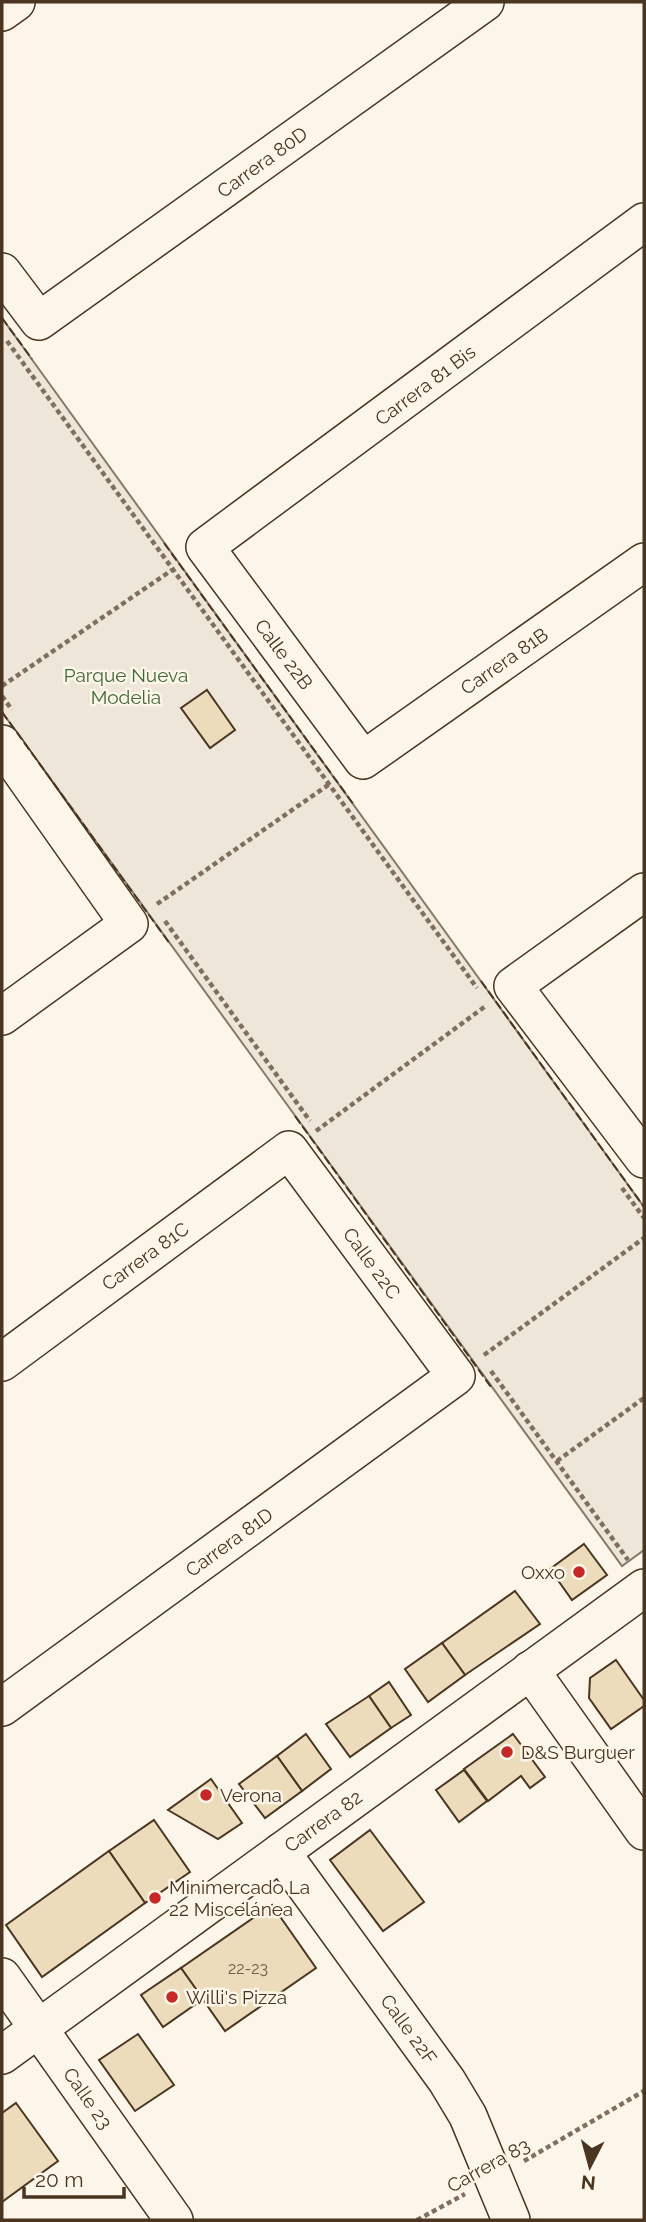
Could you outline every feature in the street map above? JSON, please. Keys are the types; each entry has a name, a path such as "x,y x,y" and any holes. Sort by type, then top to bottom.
{"street":[{"path":"2,12 16,2"},
{"name":"Carrera 80D","path":"2,272 39,321 485,2"},
{"name":"Carrera 81 Bis","path":"205,547 644,222"},
{"name":"Calle 22B","path":"205,547 363,760"},
{"name":"Carrera 81B","path":"363,760 644,562"},
{"path":"2,744 129,924 2,1016"},
{"path":"632,1172 497,990 644,892"},
{"name":"Carrera 81C","path":"2,1362 289,1150"},
{"name":"Calle 22C","path":"289,1150 456,1376"},
{"name":"Carrera 81D","path":"2,1707 456,1376"},
{"name":"Carrera 82","path":"2,2055 644,1588"},
{"path":"530,1670 644,1831"},
{"name":"Calle 22F","path":"281,1852 447,2081 468,2116 511,2220"},
{"name":"Calle 23","path":"2,1977 174,2220"}],"path":[{"path":"2,334 329,785 497,990 289,1150"},
{"path":"2,686 205,547"},
{"path":"129,924 363,760"},
{"path":"632,1172 644,1218"},
{"path":"456,1376 644,1237"},
{"path":"556,1461 644,1398"},
{"name":"Carrera 83","path":"417,2220 644,2091"}],"green space":[{"name":"Parque Nueva Modelia","path":"2,318 644,1207 644,1550 622,1566 2,712"}],"building":[{"path":"207,690 235,730 210,748 181,708"},
{"name":"Oxxo","path":"584,1544 607,1575 572,1600 550,1569"},
{"path":"515,1591 540,1624 465,1675 442,1643"},
{"path":"442,1643 465,1675 428,1702 405,1669"},
{"path":"616,1660 644,1700 644,1706 611,1729 589,1698 590,1678"},
{"path":"389,1682 411,1715 391,1728 369,1696"},
{"path":"369,1696 391,1728 350,1757 326,1724"},
{"path":"306,1734 331,1769 302,1791 277,1756"},
{"name":"D&S Burguer","path":"513,1734 545,1777 530,1788 521,1776 488,1801 464,1769"},
{"path":"277,1756 302,1791 265,1818 239,1784"},
{"path":"464,1770 487,1801 459,1822 436,1790"},
{"name":"Verona","path":"211,1779 242,1823 218,1839 168,1810"},
{"path":"154,1820 190,1872 145,1903 109,1851"},
{"path":"370,1830 424,1902 383,1931 330,1860"},
{"path":"109,1851 145,1903 42,1977 6,1925"},
{"path":"272,1905 316,1968 225,2031 181,1968"},
{"name":"Willi's Pizza","path":"181,1968 203,1999 163,2027 141,1995"},
{"path":"138,2034 174,2085 135,2111 99,2060"},
{"path":"16,2103 58,2161 2,2202 2,2113"}],"fence":[{"path":"2,318 32,359"},
{"path":"164,543 354,805"},
{"path":"2,712 170,944"},
{"path":"481,981 644,1207"},
{"path":"295,1116 491,1387"}],"place":[{"name":"Oxxo","path":"579,1572"},
{"name":"D&S Burguer","path":"507,1752"},
{"name":"Verona","path":"206,1795"},
{"name":"Minimercado La 22 Miscelánea","path":"155,1898"},
{"name":"Willi's Pizza","path":"172,1997"}]}
